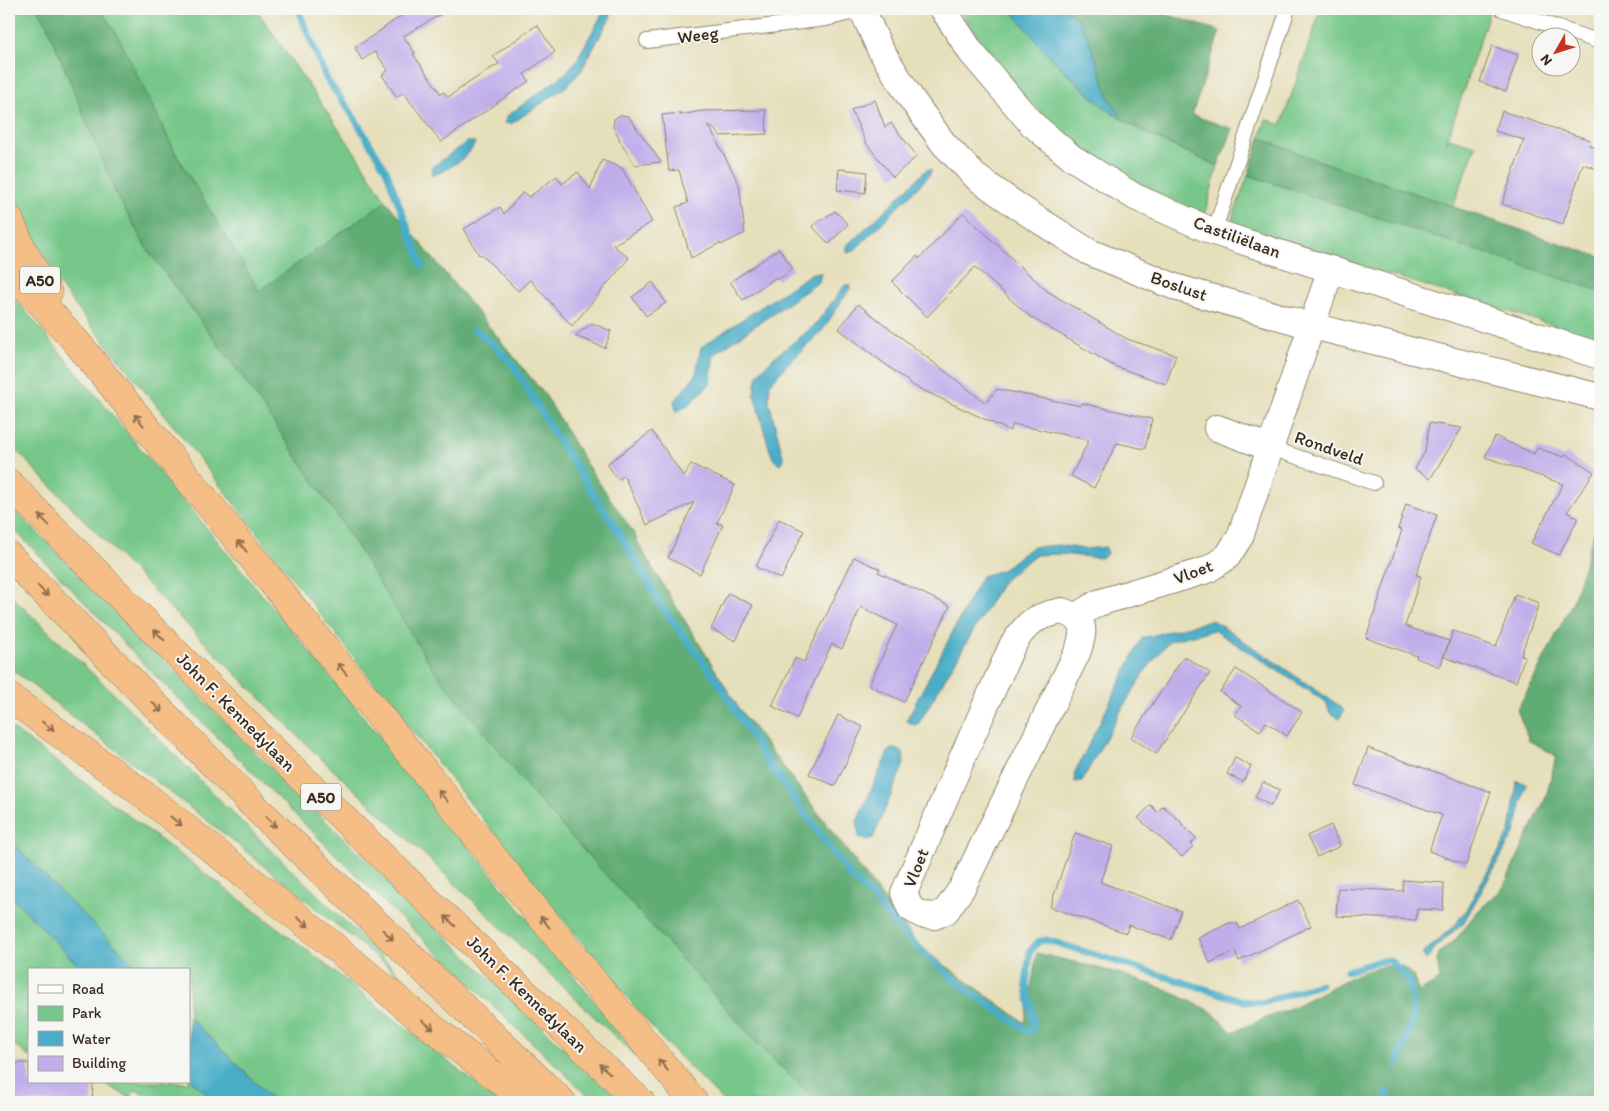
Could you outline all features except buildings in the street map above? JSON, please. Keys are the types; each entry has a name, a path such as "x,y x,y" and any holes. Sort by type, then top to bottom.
{"highway":[{"name":"A50","path":"9,219 23,251 75,340"},
{"name":"A50","path":"9,268 75,340 576,960 694,1102"},
{"name":"John F. Kennedylaan","path":"9,484 317,792 529,998 641,1102"},
{"path":"9,556 256,808 562,1102"},
{"path":"9,697 138,790 336,948 416,1015 528,1102"}],"street":[{"name":"Boslust","path":"864,9 880,49 910,97 944,144 976,177 1089,252 1178,288 1312,326 1600,397"},
{"name":"Castiliëlaan","path":"943,9 971,52 1031,123 1071,157 1135,197 1214,232 1600,356"},
{"name":"Vloet","path":"1076,616 1098,603 1207,570 1227,557 1240,537 1331,270"},
{"path":"1217,428 1271,448"},
{"name":"Vloet","path":"1062,611 1076,616 1082,627 1083,634 1078,651 962,888 946,911 935,916 922,915 910,908 904,893 1012,646 1022,630 1036,619 1062,611"}],"lane":[{"name":"Weeg","path":"647,41 826,19 864,9"},
{"path":"1214,232 1288,9"},
{"path":"1502,9 1600,42"},
{"name":"Rondveld","path":"1271,448 1374,484"}],"green space":[{"path":"9,9 37,9 44,18 115,191 145,246 244,379 340,520 532,793 771,1058 819,1102 724,1102 662,1039 595,959 385,697 180,434 84,317 31,248 9,200"},
{"path":"37,9 100,9 117,34 177,156 259,291 386,201 546,396 587,465 635,535 652,567 740,710 920,947 1025,1023 1037,953 1118,973 1167,990 1211,1011 1232,1032 1293,1007 1357,974 1384,966 1402,966 1413,976 1419,992 1440,980 1437,960 1440,952 1456,939 1476,913 1503,888 1546,797 1556,756 1529,740 1517,710 1573,601 1600,513 1600,1102 819,1102 771,1058 532,793 432,667 340,520 244,379 145,246 115,191 44,18"},
{"path":"100,9 256,9 386,201 259,291 177,156 117,34"},
{"path":"959,9 1010,9 1063,70 1108,110 1147,134 1218,166 1204,216 1146,187 1108,165 1054,126 1004,73"},
{"path":"1065,9 1149,9 1220,31 1192,115 1233,129 1218,166 1123,120 1110,100 1089,40 1078,19"},
{"path":"1321,9 1477,9 1489,13 1446,144 1449,138 1476,146 1453,206 1311,158 1260,138 1266,119 1281,125"},
{"path":"1260,138 1311,158 1600,257 1600,291 1248,175"},
{"path":"1248,175 1600,291 1600,340 1230,225"},
{"path":"9,291 363,716 650,1070 313,751 9,443"},
{"path":"9,504 284,781 528,1015 623,1102 595,1102 386,904 145,665 9,524"},
{"path":"9,594 115,695 244,824 412,986 232,840 9,667"},
{"path":"9,726 320,960 499,1102 275,1102 190,1018 190,968 138,968 9,839"},
{"path":"12,897 81,968 28,968 28,1056 9,1040 9,898"},
{"path":"190,1079 216,1102 163,1102 135,1090 130,1098 106,1084 190,1084"}],"water":[{"path":"605,9 609,10 611,16 581,71 567,86 511,124 504,123 507,116 566,73 576,61"},
{"path":"1010,9 1065,9 1078,19 1089,40 1110,100 1123,120 1103,106 1050,57"},
{"path":"467,142 475,142 464,158 432,175 432,167"},
{"path":"931,169 930,175 854,251 847,253 847,245 926,170"},
{"path":"812,273 821,273 819,282 714,354 710,384 689,405 676,412 674,402 696,374 701,347"},
{"path":"845,285 850,285 850,289 822,331 770,384 769,401 784,460 779,465 774,460 770,451 754,395 758,374 772,359 814,326"},
{"path":"1058,545 1084,549 1106,547 1107,554 1101,558 1058,554 1035,555 1003,581 917,726 906,721 982,576 1002,570 1032,547"},
{"path":"1213,620 1340,706 1344,711 1339,719 1330,713 1326,702 1214,630 1169,641 1146,670 1123,707 1082,781 1075,782 1074,774 1142,638"},
{"path":"894,748 903,753 904,764 873,838 866,840 859,837 857,821 888,752"},
{"path":"1517,781 1527,784 1515,832 1464,922 1435,948 1426,960 1422,954 1455,925 1510,832"},
{"path":"9,839 138,968 81,968 12,897 9,898"},
{"path":"190,1018 275,1102 216,1102 190,1079"}],"waterway":[{"path":"298,9 327,80 350,111 386,170 422,265"},
{"path":"475,330 493,344 513,365 557,438 628,547 665,611 717,680 763,755 850,876 872,897 902,932 954,980 1028,1031 1033,1029 1034,1022 1026,984 1030,951 1039,941 1047,940 1244,1001 1262,1003 1321,984"},
{"path":"1347,971 1376,962 1390,960 1407,978 1414,1015 1397,1064"},
{"path":"1386,1102 1388,1092"}]}
